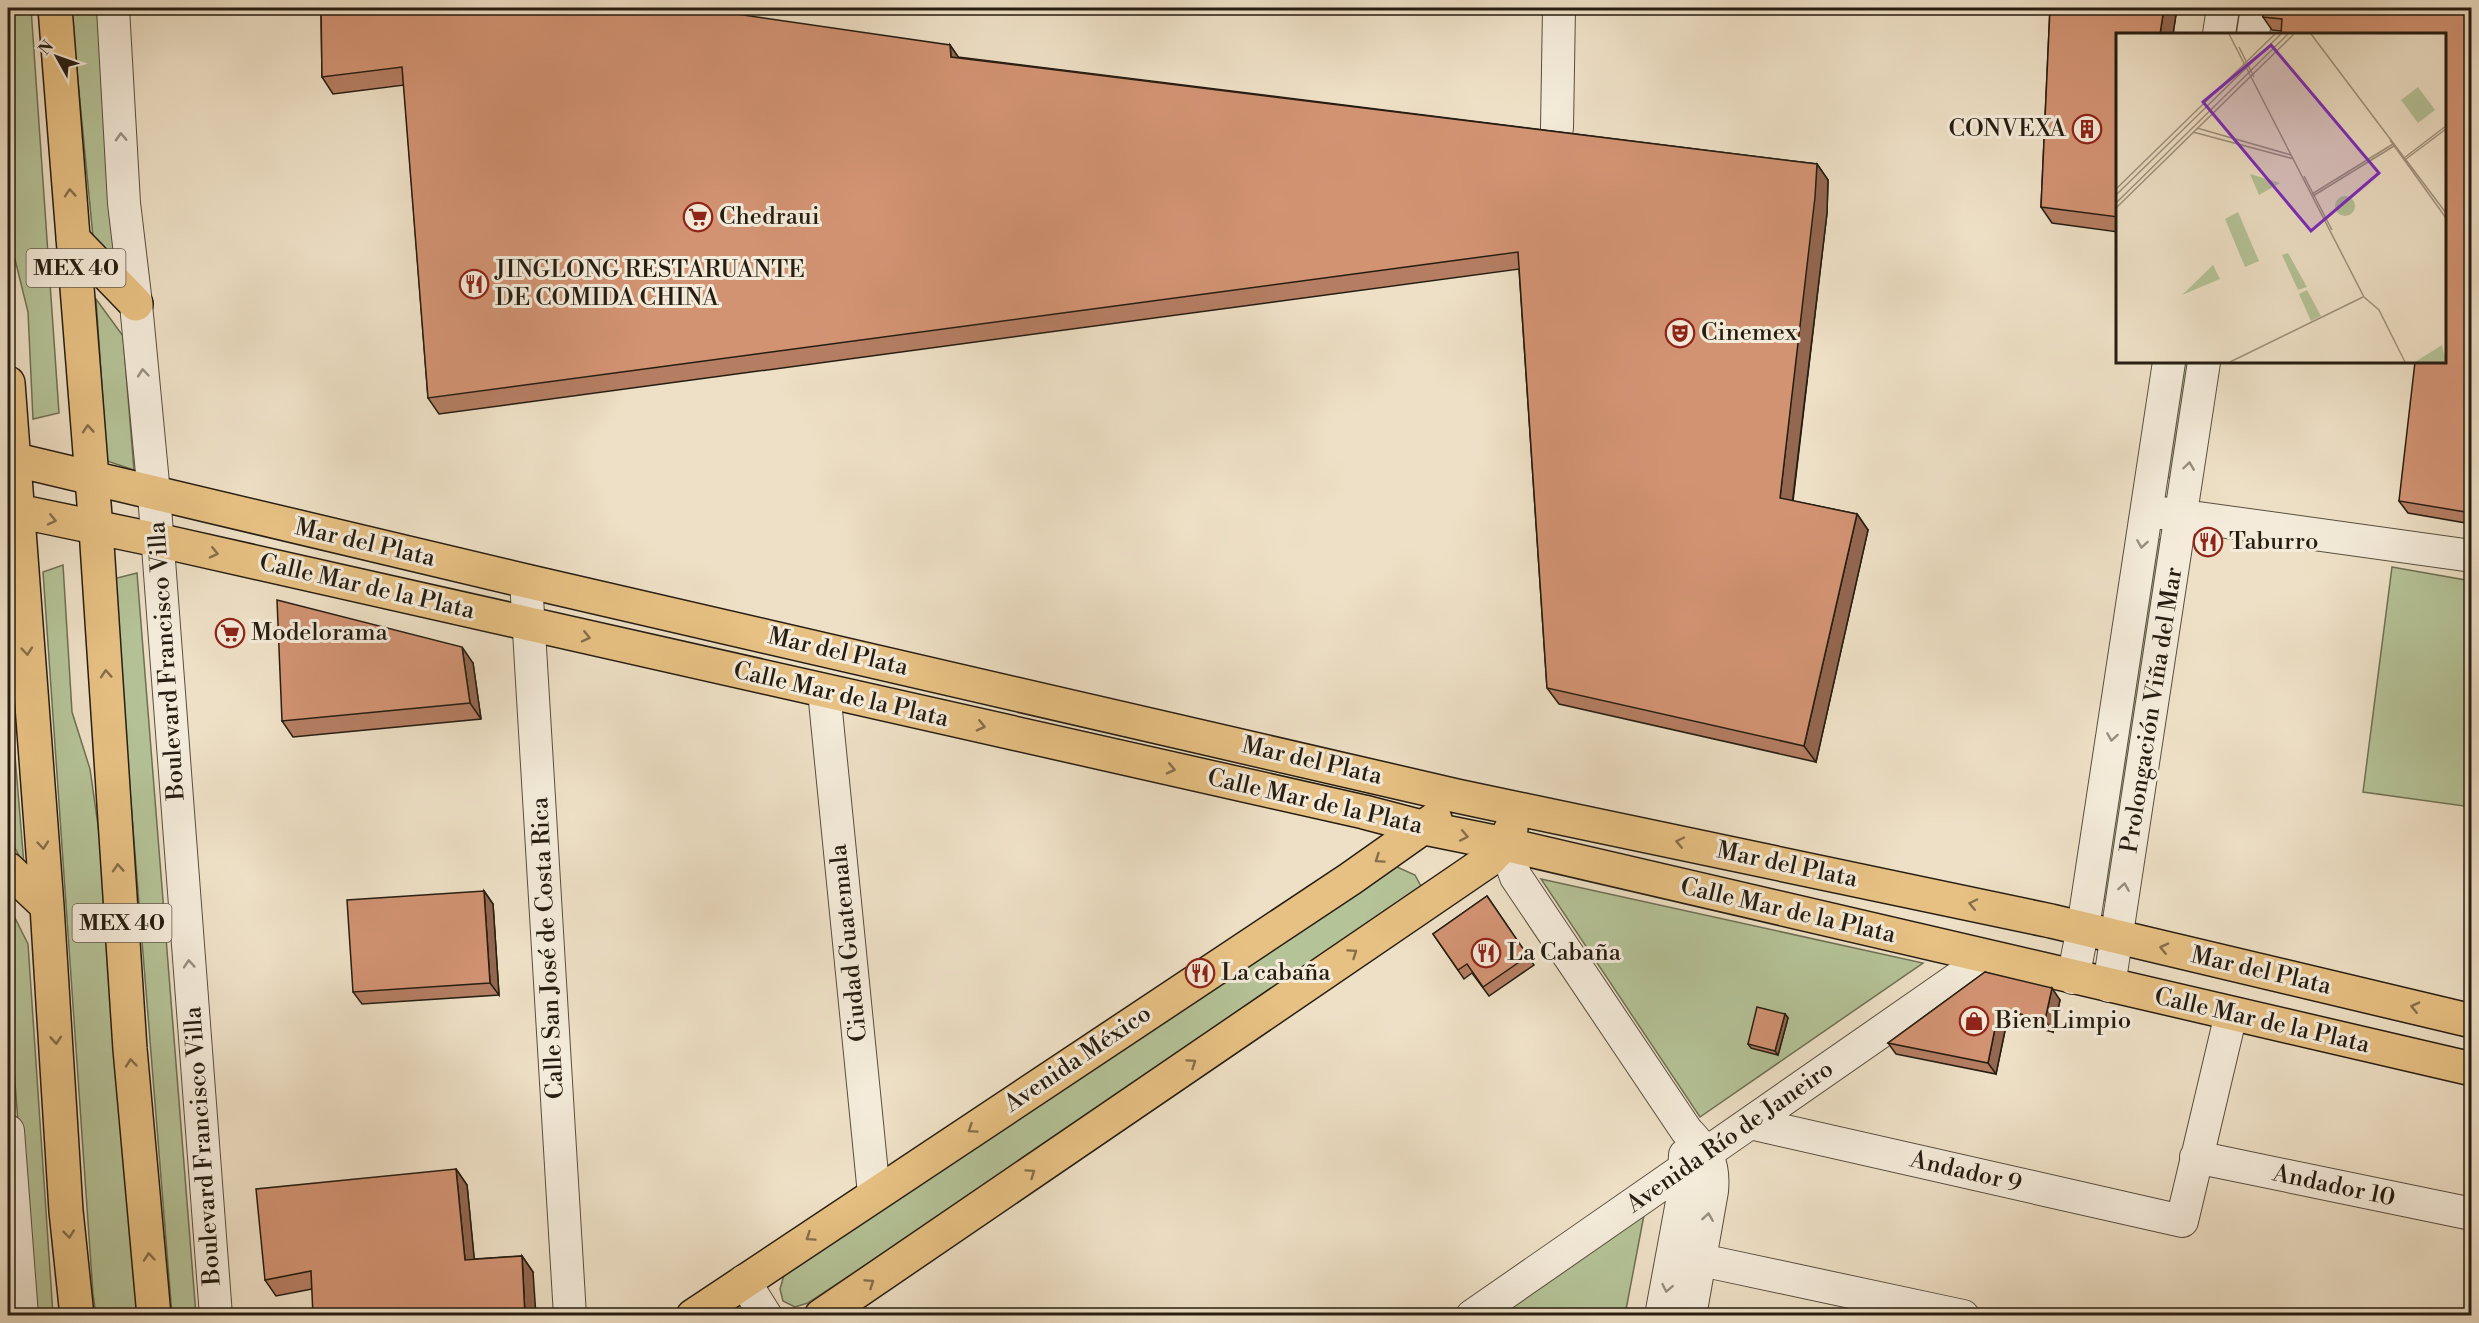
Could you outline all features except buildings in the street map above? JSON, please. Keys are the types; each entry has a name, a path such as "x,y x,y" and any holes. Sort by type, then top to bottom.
{"main road":[{"name":"MEX 40","path":"56,8 96,530 130,1049 154,1316"},
{"path":"73,238 136,304"},
{"name":"MEX 40","path":"8,383 12,510 48,906 66,1211 77,1316"},
{"name":"Mar del Plata","path":"10,459 1457,796 2083,928 2472,1021"},
{"name":"Calle Mar de la Plata","path":"12,510 529,623 1364,812 1425,828 1504,844 2472,1069"},
{"name":"Avenida México","path":"693,1316 1425,828 1457,796"},
{"path":"821,1316 1489,860 1504,844 1521,809"},
{"path":"8,869 48,906"}],"street":[{"name":"Boulevard Francisco Villa","path":"113,8 124,203 154,494 216,1316"},
{"path":"1557,128 1559,8"},
{"path":"2219,33 2223,8"},
{"path":"2253,33 2257,8"},
{"name":"Prolongación Viña del Mar","path":"2073,978 2083,928 2169,363"},
{"name":"Prolongación Viña del Mar","path":"2109,986 2204,363"},
{"path":"2147,511 2472,556"},
{"name":"Calle San José de Costa Rica","path":"526,581 570,1316"},
{"name":"Ciudad Guatemala","path":"824,691 874,1194"},
{"path":"1504,844 1516,877 1686,1130 1696,1161 1713,1177 1690,1316"},
{"name":"Avenida Río de Janeiro","path":"1472,1316 1987,958"},
{"path":"2196,1157 2231,1014"},
{"name":"Andador 9","path":"1750,1123 2182,1221 2196,1157"},
{"path":"8,1131 22,1316"},
{"name":"Andador 10","path":"2196,1157 2472,1214"},
{"path":"1661,1316 1682,1202 1696,1161"},
{"path":"1701,1260 1946,1314"},
{"path":"744,1281 766,1316"}],"green space":[{"path":"8,8 31,8 59,413 33,419 28,312 8,231"},
{"path":"71,8 97,8 116,267 93,237"},
{"path":"96,299 123,336 134,470 107,461"},
{"path":"2180,363 2196,363 2180,479 2164,477"},
{"path":"2156,539 2172,541 2118,902 2103,900"},
{"path":"63,565 72,712 90,769 107,889 140,1315 96,1315 93,1294 43,572"},
{"path":"2392,567 2471,581 2471,807 2363,792"},
{"path":"137,573 196,1315 172,1315 113,579"},
{"path":"8,670 24,865 8,835"},
{"path":"1397,867 1415,875 1422,888 1412,905 808,1303 795,1307 783,1301 780,1289 784,1275"},
{"path":"1541,879 1923,963 1700,1117"},
{"path":"8,904 28,944 53,1315 33,1315 8,993"},
{"path":"1644,1215 1625,1315 1493,1315"}],"place":[{"name":"CONVEXA","path":"2087,129"},
{"name":"Chedraui","path":"698,217"},
{"name":"JINGLONG RESTARUANTE DE COMIDA CHINA","path":"474,284"},
{"name":"Cinemex","path":"1680,333"},
{"name":"Taburro","path":"2208,542"},
{"name":"Modelorama","path":"230,633"},
{"name":"La Cabaña","path":"1486,953"},
{"name":"La cabaña","path":"1200,973"},
{"name":"Bien Limpio","path":"1974,1021"}]}
